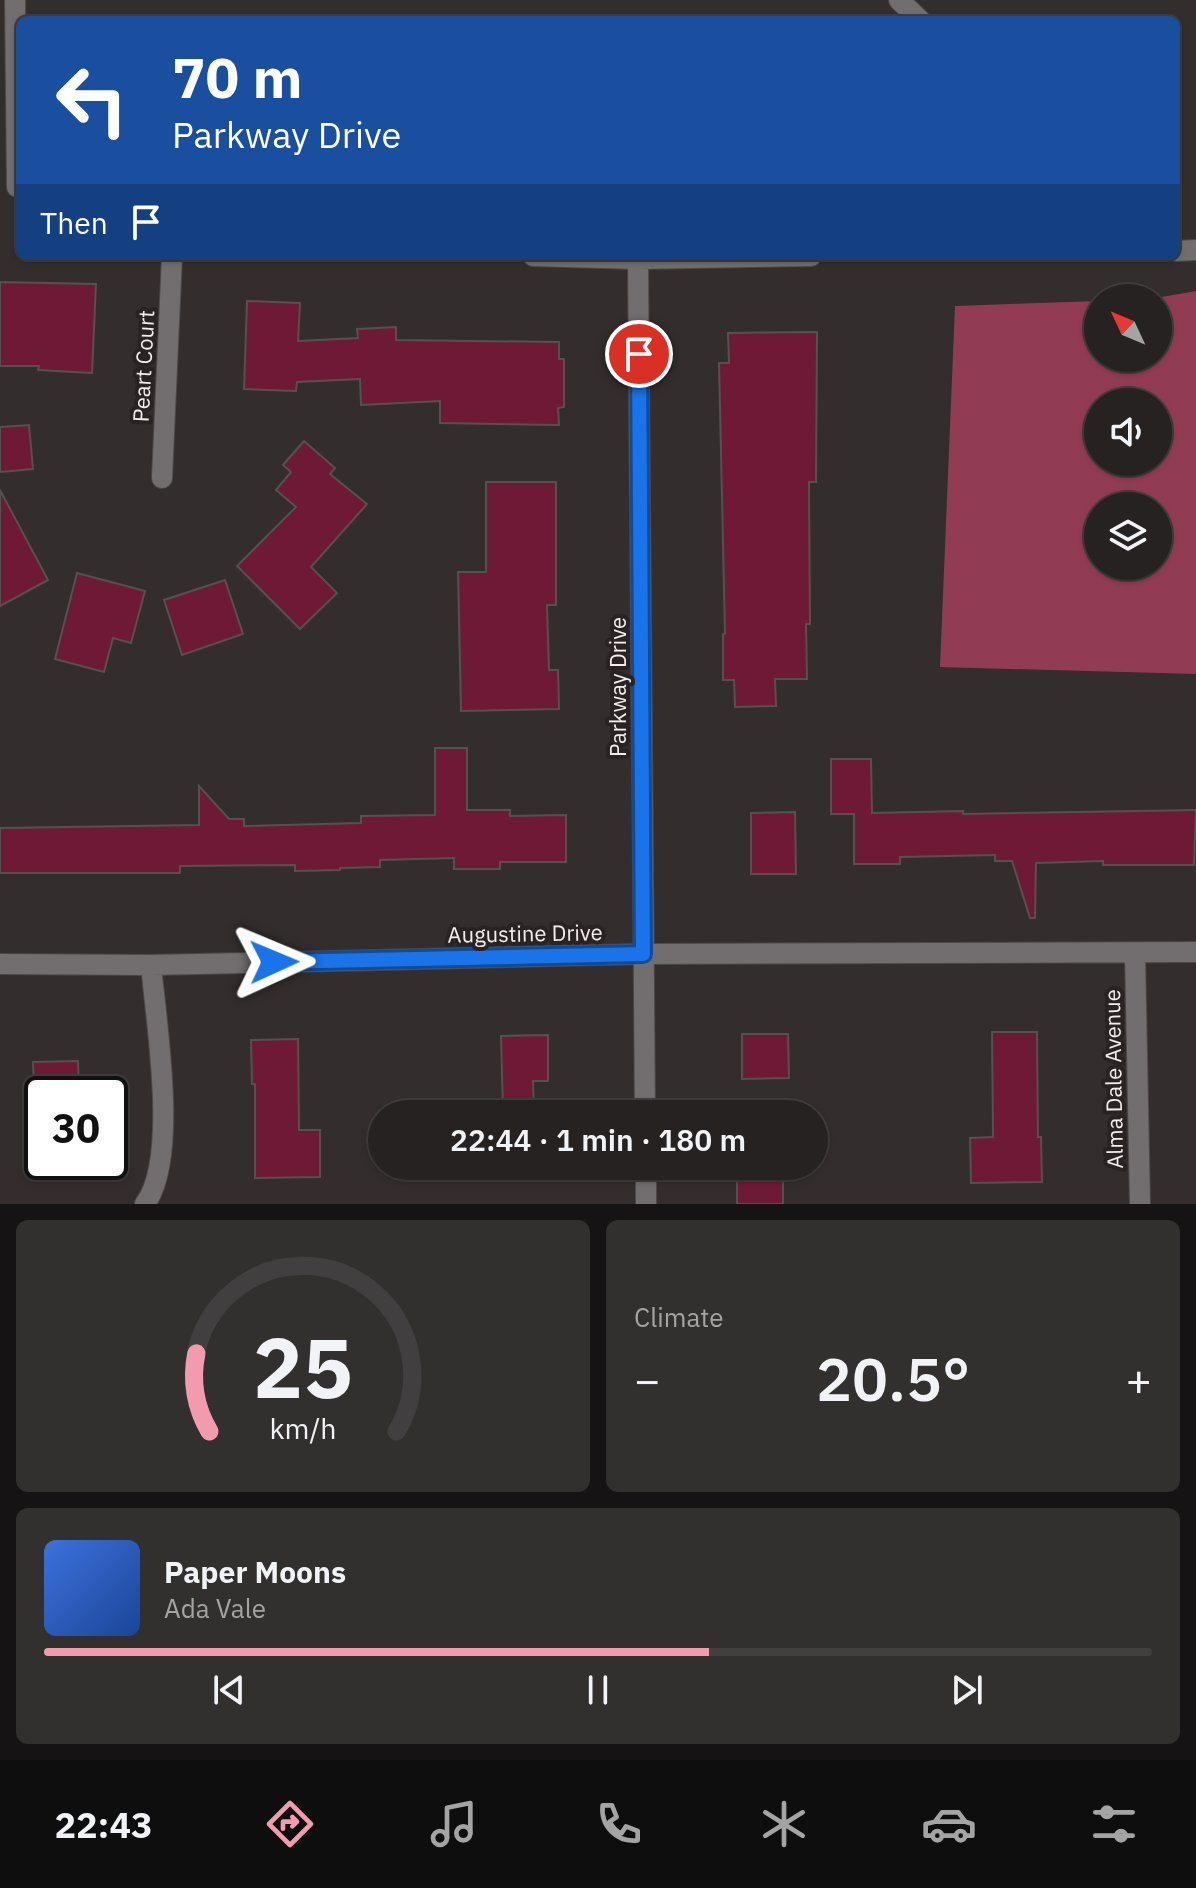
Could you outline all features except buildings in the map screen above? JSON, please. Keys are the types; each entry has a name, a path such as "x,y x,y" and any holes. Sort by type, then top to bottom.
{"street":[{"path":"12,187 15,0"},
{"path":"899,0 916,16"},
{"name":"Peart Court","path":"162,478 172,260"},
{"name":"Parkway Drive","path":"638,260 645,1100"},
{"name":"Augustine Drive","path":"0,964 151,965 643,954 1196,952"},
{"name":"Alma Dale Avenue","path":"1135,953 1140,1204"},
{"path":"145,1204 153,1193 165,1122 151,965"},
{"path":"646,1180 646,1204"}],"shaded area":[{"path":"1196,291 1196,674 940,667 955,306 1084,301 1084,372 1172,372 1172,295"}],"route":[{"path":"274,962 643,954 639,354"}]}
